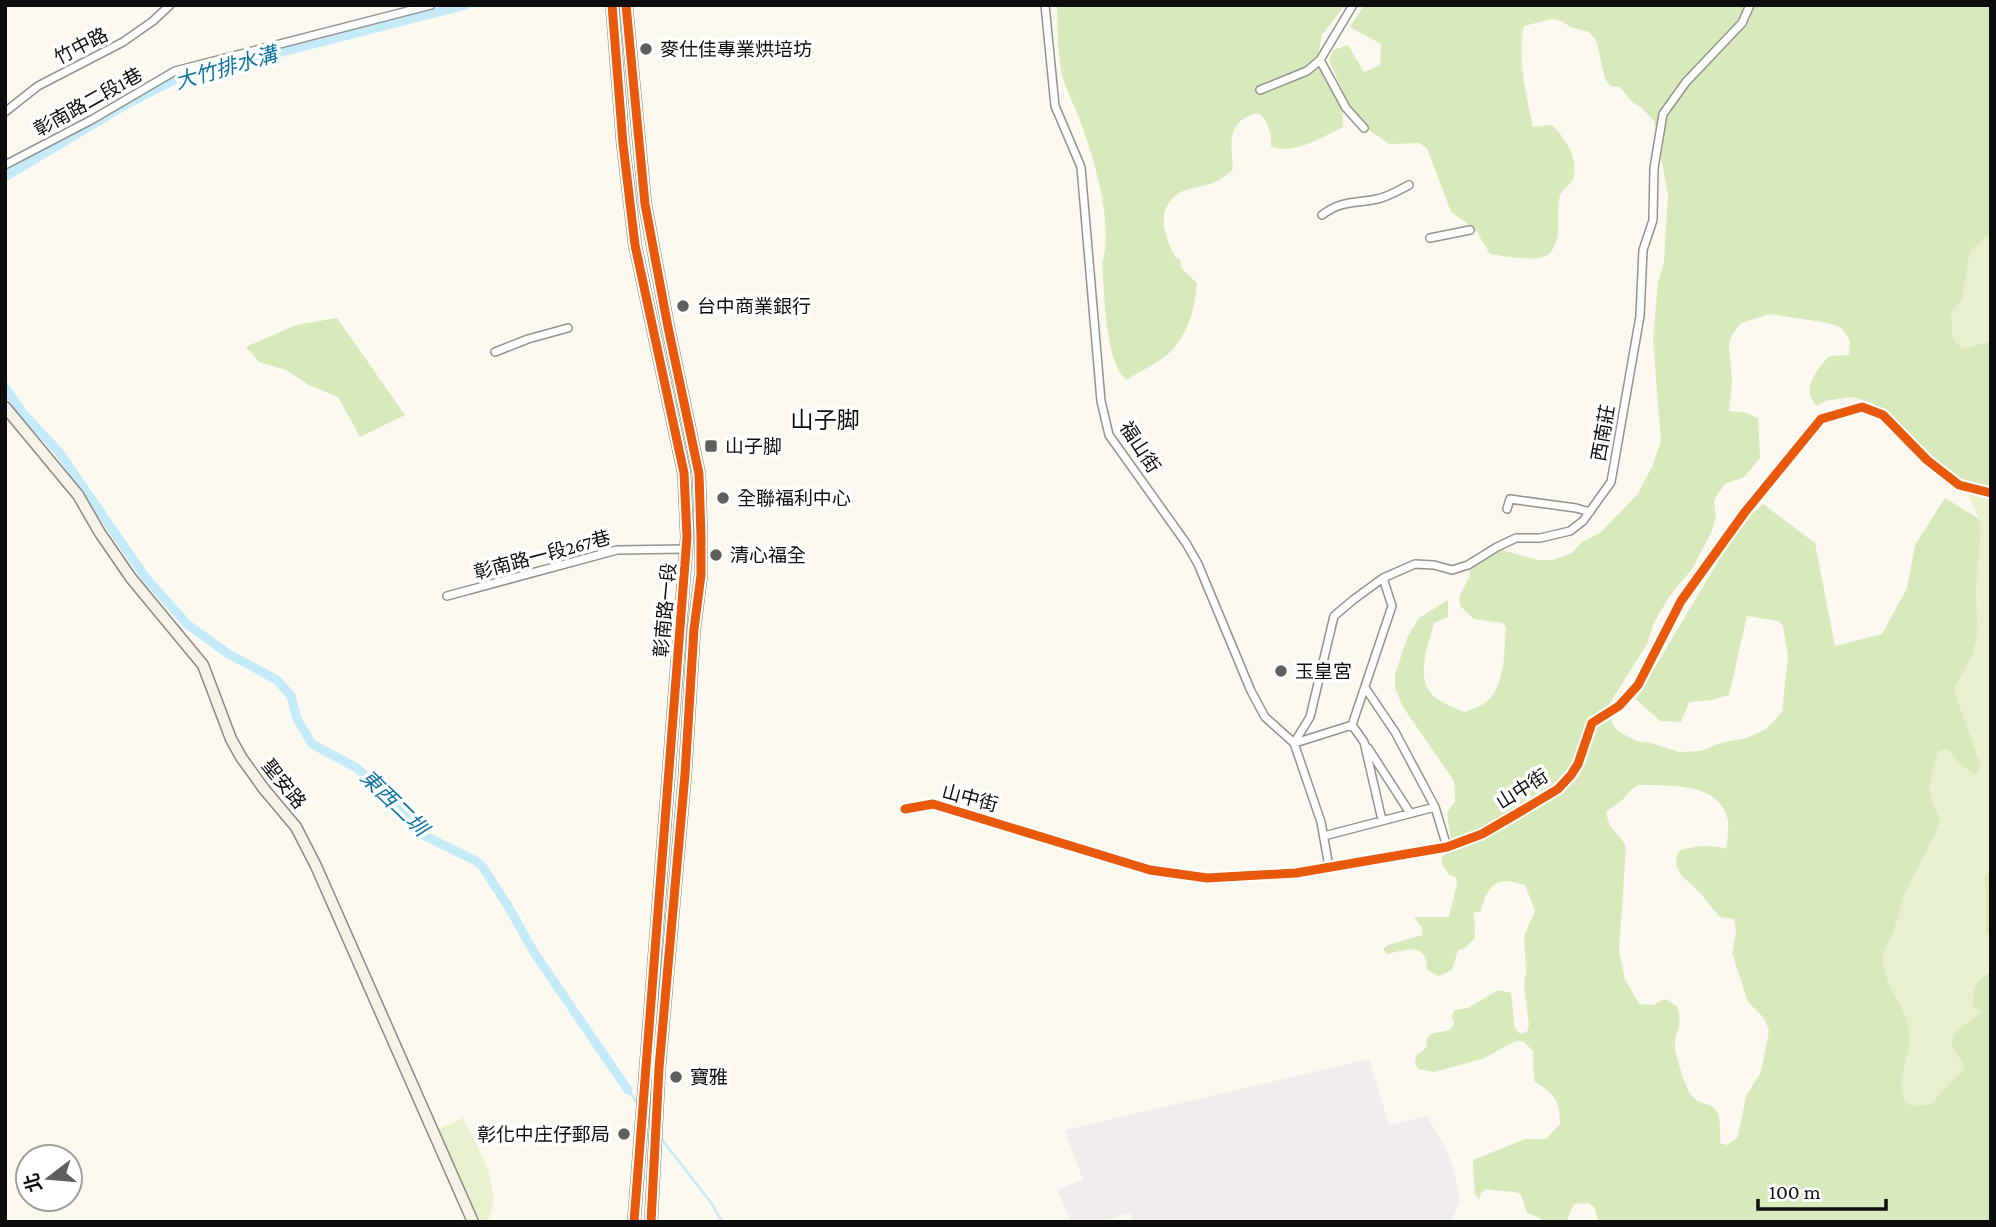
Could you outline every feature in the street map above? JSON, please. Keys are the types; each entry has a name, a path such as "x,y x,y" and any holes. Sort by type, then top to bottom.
{"main road":[{"name":"彰南路一段","path":"612,5 622,144 635,245 684,473 687,549 634,1222"},
{"name":"彰南路一段","path":"626,5 645,204 699,474 701,537 701,575 694,629 682,814 658,1082 651,1222"}],"street":[{"path":"156,5 162,13"},
{"name":"竹中路","path":"5,112 38,86 123,42 170,5"},
{"name":"彰南路二段1巷","path":"5,164 93,119 175,71 431,5"},
{"name":"福山街","path":"1045,5 1055,106 1082,167 1101,401 1110,435 1198,564 1251,691 1265,717 1294,743 1321,822 1329,867"},
{"path":"1260,90 1307,71 1321,60 1353,5"},
{"name":"西南莊","path":"1294,743 1310,717 1334,616 1382,578 1415,564 1452,570 1468,565 1516,538 1562,535 1583,521 1611,482 1640,316 1643,250 1653,220 1654,168 1663,114 1686,82 1742,23 1750,5"},
{"path":"1321,60 1346,108 1364,128"},
{"path":"1322,215 1333,206 1355,200 1378,199 1409,185"},
{"path":"1430,238 1470,230"},
{"path":"495,352 568,328"},
{"name":"聖安路","path":"5,407 78,495 131,578 203,665 230,739 296,827 316,866 473,1222"},
{"name":"山中街","path":"905,809 933,804 1150,870 1208,877 1296,873 1447,847 1482,834 1558,789 1571,775 1578,764 1592,723 1619,706 1638,685 1681,601 1745,512 1821,419 1861,407 1883,415 1927,460 1959,485 1991,493"},
{"path":"1507,509 1510,499 1590,512"},
{"name":"彰南路一段267巷","path":"447,596 617,550 687,549"},
{"path":"1352,725 1392,606 1382,578"},
{"path":"1366,689 1395,732 1436,807 1447,847"},
{"path":"1294,743 1352,725"},
{"path":"1352,725 1410,813"},
{"path":"1364,741 1382,820"},
{"path":"1324,836 1436,807"}],"shaded area":[{"path":"1369,1059 1389,1125 1427,1116 1446,1149 1460,1201 1451,1222 1133,1222 1130,1213 1098,1222 1071,1222 1057,1189 1083,1180 1065,1130"}],"green space":[{"path":"1057,5 1345,5 1322,35 1317,61 1342,109 1343,127 1298,147 1279,148 1271,146 1269,128 1262,116 1258,113 1248,116 1240,121 1233,134 1233,169 1218,181 1183,191 1171,200 1164,215 1165,232 1175,257 1180,259 1182,269 1197,283 1195,302 1185,330 1175,347 1153,365 1126,380 1113,357 1107,325 1102,263 1106,231 1101,194 1087,141 1062,75 1058,49"},
{"path":"1364,5 1991,5 1991,233 1970,251 1962,301 1951,310 1953,340 1964,349 1991,341 1991,486 1965,487 1929,464 1905,429 1872,403 1852,397 1825,401 1817,406 1810,393 1815,373 1829,356 1849,355 1850,341 1842,328 1828,323 1770,314 1741,323 1732,335 1729,345 1732,381 1729,411 1744,412 1758,418 1760,458 1744,477 1725,484 1716,496 1716,516 1712,531 1692,569 1669,597 1654,623 1647,644 1608,706 1613,725 1618,731 1636,741 1679,752 1701,751 1720,743 1747,738 1766,729 1782,712 1788,657 1783,626 1778,621 1747,616 1729,695 1689,702 1681,722 1660,721 1636,699 1741,523 1763,504 1815,543 1835,646 1882,634 1907,588 1915,545 1945,498 1979,519 1981,529 1976,592 1978,634 1973,653 1954,690 1981,766 1976,775 1960,764 1948,749 1938,751 1930,792 1940,818 1938,828 1905,893 1893,933 1884,951 1883,962 1888,982 1903,1010 1909,1030 1909,1049 1901,1079 1904,1100 1912,1106 1931,1104 1965,1068 1951,1044 1957,1030 1982,1012 1973,1007 1974,987 1991,969 1991,1222 1599,1222 1594,1207 1588,1203 1574,1204 1566,1222 1542,1222 1540,1218 1527,1213 1521,1194 1487,1189 1481,1193 1479,1200 1475,1194 1473,1160 1525,1139 1546,1139 1560,1124 1557,1103 1551,1094 1534,1081 1533,1051 1523,1041 1516,1041 1482,1059 1434,1072 1418,1069 1416,1056 1427,1047 1426,1040 1430,1034 1450,1030 1454,1024 1454,1010 1468,1008 1498,990 1511,993 1515,1028 1520,1034 1527,1032 1529,1025 1524,985 1524,936 1535,911 1525,885 1506,881 1494,884 1481,911 1474,913 1475,938 1465,948 1458,950 1452,970 1439,976 1427,970 1426,961 1419,951 1387,954 1383,949 1422,935 1422,928 1414,917 1449,917 1457,883 1456,877 1449,875 1442,864 1442,857 1452,847 1447,813 1455,801 1454,781 1403,707 1395,688 1395,674 1408,636 1419,618 1448,600 1448,617 1434,623 1428,643 1424,664 1426,685 1439,700 1464,712 1485,703 1497,688 1500,678 1506,627 1503,623 1474,619 1460,606 1459,597 1470,575 1469,560 1493,555 1502,550 1538,560 1553,560 1572,553 1582,542 1600,533 1637,495 1652,467 1661,441 1653,340 1658,282 1664,262 1668,194 1654,121 1632,102 1620,87 1610,86 1605,78 1596,40 1589,32 1552,19 1524,26 1522,64 1533,127 1552,125 1557,130 1573,156 1574,171 1572,181 1560,196 1557,240 1549,254 1530,258 1490,254 1475,229 1451,212 1427,148 1419,143 1389,144 1365,127 1352,111 1329,61 1333,50 1348,45 1364,72 1380,65 1381,44 1350,27","holes":["1638,785 1677,786 1704,792 1723,808 1728,821 1726,849 1708,846 1685,849 1679,851 1676,863 1680,873 1720,917 1734,919 1736,932 1732,953 1748,1002 1764,1018 1769,1031 1761,1072 1746,1096 1738,1137 1727,1145 1720,1143 1720,1126 1715,1109 1694,1098 1684,1081 1675,1048 1680,1020 1677,1006 1665,999 1653,1005 1639,1004 1625,979 1619,951 1626,848 1610,825 1606,812"]},
{"path":"1991,233 1991,341 1964,349 1953,340 1951,310 1962,301 1970,251"},
{"path":"337,318 405,415 360,437 338,397 309,385 286,370 259,362 246,347 296,325"},
{"path":"1991,486 1991,867 1985,876 1986,932 1991,935 1991,969 1986,972 1983,1011 1957,1030 1966,1068 1931,1104 1912,1106 1904,1100 1901,1079 1909,1050 1903,1010 1888,982 1883,962 1884,951 1893,933 1905,893 1938,828 1940,818 1932,800 1930,785 1938,751 1948,748 1960,764 1981,766 1954,690 1973,653 1978,634 1976,592 1981,529 1965,487"},
{"path":"1991,868 1991,935 1986,933 1985,876"},
{"path":"463,1118 482,1156 491,1183 492,1210 487,1222 473,1222 433,1132"}],"waterway":[{"name":"大竹排水溝","path":"5,177 129,103 176,79 466,5"},
{"name":"東西二圳","path":"5,387 22,412 59,452 146,578 188,625 227,653 277,680 291,696 297,719 312,744 357,768 425,836 482,866 535,954 628,1090"},
{"name":"東西二圳","path":"628,1090 639,1106"},
{"name":"東西二圳","path":"660,1137 712,1204 722,1222"}],"cycle path":[{"path":"612,5 623,144 635,245 684,473 687,537 634,1222"},
{"path":"626,5 645,204 699,474 701,537 701,575 694,629 685,774 659,1068 651,1222"},
{"path":"905,809 933,804 1150,870 1207,878 1296,873 1447,847 1482,834 1558,789 1571,775 1578,764 1592,723 1619,706 1638,685 1681,601 1745,512 1821,419 1862,407 1883,415 1927,460 1959,485 1991,493"}],"place":[{"name":"麥仕佳專業烘培坊","path":"646,49"},
{"name":"台中商業銀行","path":"683,306"},
{"name":"山子脚","path":"711,446"},
{"name":"全聯福利中心","path":"723,498"},
{"name":"清心福全","path":"716,555"},
{"name":"玉皇宮","path":"1281,671"},
{"name":"寶雅","path":"676,1077"},
{"name":"彰化中庄仔郵局","path":"624,1134"}],"district":[{"name":"山子脚","path":"825,420"}]}
